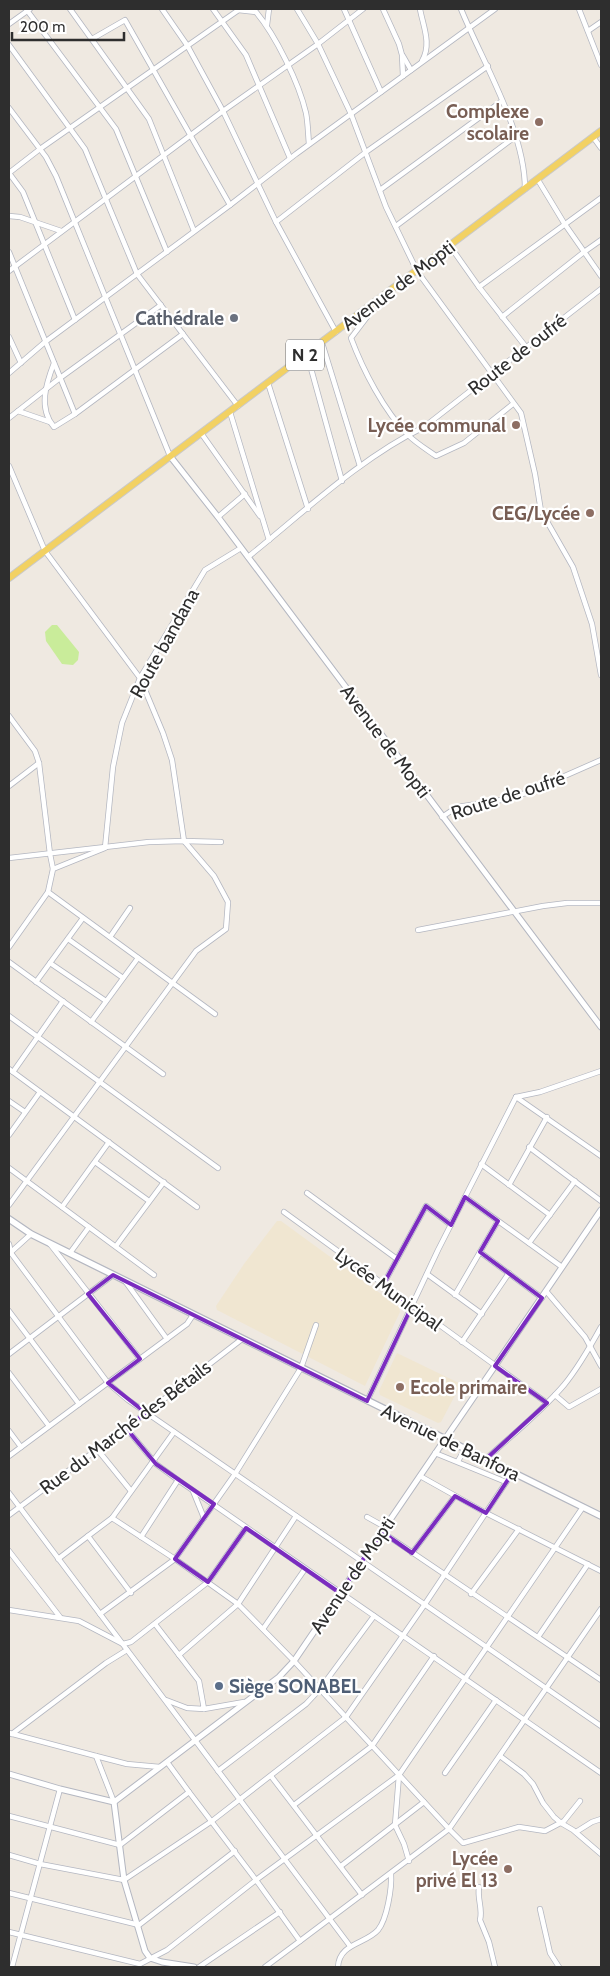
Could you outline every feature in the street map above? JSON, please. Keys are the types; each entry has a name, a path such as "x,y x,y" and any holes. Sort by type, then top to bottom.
{"main road":[{"name":"Avenue de Mopti","path":"9,578 601,131"},
{"name":"Avenue de Banfora","path":"9,1219 32,1234 125,1281 601,1516"}],"street":[{"path":"70,9 149,119 194,230"},
{"path":"162,9 188,45 223,111 276,222 336,332"},
{"path":"213,9 246,55 260,85 264,101 290,158"},
{"path":"267,25 269,9"},
{"path":"297,9 318,44 351,114 380,190 417,271 521,413 541,510 573,567 592,624 601,675"},
{"path":"344,9 381,92"},
{"path":"9,271 363,9"},
{"path":"383,9 399,44 402,55 403,76"},
{"path":"420,9 427,40 426,54 420,64"},
{"path":"461,9 488,66 516,136 525,173 526,189"},
{"path":"9,373 45,342 230,205 290,158 495,9"},
{"path":"579,9 601,65"},
{"path":"9,24 28,10 116,129 167,252"},
{"path":"75,320 23,192 9,173 40,149 239,10 256,12 267,25 300,92 306,115 309,144"},
{"path":"92,39 125,20 230,205"},
{"path":"588,31 601,22"},
{"path":"9,45 85,149 137,274 238,406"},
{"path":"402,55 411,70"},
{"path":"276,222 366,152 488,66"},
{"path":"380,190 502,101"},
{"path":"9,108 40,149 56,176 170,456"},
{"path":"396,226 516,136"},
{"path":"593,137 601,148"},
{"path":"538,180 564,224 601,276"},
{"path":"479,288 601,198"},
{"path":"9,216 20,217 61,231"},
{"path":"502,317 601,240"},
{"path":"450,246 479,288 526,347"},
{"path":"9,252 75,414"},
{"name":"Route de oufré","path":"248,557 360,466 424,427 601,289"},
{"path":"9,418 60,378 161,305"},
{"name":"Route de oufré","path":"371,306 367,317 351,338 361,363 390,412 408,435 436,456 464,443 513,404"},
{"path":"54,363 45,390 47,415 54,427 75,414 183,334"},
{"path":"9,337 21,364"},
{"path":"322,342 360,466"},
{"path":"306,354 342,481"},
{"path":"268,383 308,509"},
{"path":"18,411 50,422"},
{"path":"230,412 269,540"},
{"path":"201,434 262,519"},
{"name":"Avenue de Mopti","path":"170,456 218,517 601,1027"},
{"path":"9,466 45,551 140,678 172,760 184,841 214,876 228,902 226,929 196,951 9,1205"},
{"path":"218,517 245,494"},
{"name":"Route bandana","path":"105,848 113,767 122,723 140,678 205,570 241,548"},
{"path":"9,716 35,751 39,762 53,869 48,892 9,947"},
{"name":"Route de oufré","path":"442,817 457,807 497,801 526,793 601,760"},
{"path":"9,786 39,762"},
{"path":"9,858 149,842 221,842"},
{"path":"53,869 105,848"},
{"path":"48,892 214,1014"},
{"path":"418,930 513,911 567,903 601,903"},
{"path":"110,937 130,908"},
{"path":"36,982 83,918"},
{"path":"68,938 123,978"},
{"path":"91,1022 138,958"},
{"path":"9,962 163,1074"},
{"path":"50,963 106,1001"},
{"path":"63,1002 11,1070 197,1207"},
{"path":"9,1016 218,1168"},
{"path":"516,1097 540,1092 601,1071"},
{"path":"9,1134 40,1092"},
{"path":"516,1097 601,1156"},
{"path":"367,1401 451,1225 516,1097"},
{"path":"9,1101 25,1112"},
{"path":"509,1185 547,1117"},
{"path":"62,1207 109,1142"},
{"path":"530,1147 601,1201"},
{"path":"94,1162 149,1201"},
{"path":"481,1164 550,1216"},
{"path":"9,1168 154,1275"},
{"path":"529,1243 575,1181"},
{"path":"116,1246 164,1182"},
{"path":"307,1193 397,1259"},
{"path":"465,1197 562,1267"},
{"path":"383,1285 426,1206 451,1225"},
{"name":"Avenue de Mopti","path":"114,1802 279,1677 294,1661 601,1210"},
{"name":"Lycée Municipal","path":"284,1212 547,1403"},
{"path":"455,1294 498,1221"},
{"path":"70,1253 89,1227"},
{"path":"10,1254 32,1234"},
{"name":"Avenue de Banfora","path":"48,1242 140,1359"},
{"path":"9,1244 10,1254 108,1382 128,1400 601,1726"},
{"path":"480,1252 542,1298"},
{"path":"462,1342 509,1273"},
{"path":"427,1274 482,1314"},
{"path":"9,1354 114,1275"},
{"name":"Avenue de Banfora","path":"125,1281 167,1339"},
{"path":"546,1291 585,1337 601,1366"},
{"path":"9,1311 79,1404"},
{"path":"9,1456 187,1324 193,1315"},
{"path":"100,1614 175,1560 235,1474 301,1368 316,1325"},
{"path":"486,1459 566,1383 599,1336 601,1327"},
{"name":"Rue du Marché des Bétails","path":"9,1515 242,1339"},
{"path":"9,1373 49,1426"},
{"path":"555,1395 567,1407 571,1407 601,1389"},
{"path":"126,1428 153,1461 178,1480 601,1773"},
{"path":"9,1431 21,1447"},
{"path":"58,1559 112,1518 174,1432"},
{"path":"97,1449 131,1492"},
{"path":"458,1461 465,1449"},
{"path":"435,1453 506,1482"},
{"path":"9,1855 40,1864 124,1880 240,1800 346,1717 425,1604 513,1472"},
{"path":"420,1476 486,1513 601,1571"},
{"path":"142,1537 178,1480"},
{"path":"193,1490 204,1518"},
{"path":"9,1493 350,1946"},
{"path":"412,1553 455,1496"},
{"path":"9,1932 140,1966 150,1958 167,1950 256,1880 399,1775 583,1506"},
{"path":"179,1655 238,1604 296,1516"},
{"path":"367,1517 444,1576 601,1678"},
{"path":"112,1518 238,1604 294,1661 463,1843 519,1827 545,1831 561,1823 580,1802"},
{"path":"9,1610 79,1621 123,1644 131,1642 208,1582 246,1528"},
{"path":"471,1594 519,1529"},
{"path":"88,1536 131,1593"},
{"path":"9,1551 60,1618"},
{"path":"538,1637 588,1564"},
{"path":"262,1629 305,1569"},
{"path":"265,1967 409,1861 449,1829 548,1689 601,1609"},
{"path":"218,1771 306,1704 320,1689 374,1616"},
{"path":"155,1624 199,1681 204,1709"},
{"path":"11,1734 106,1663 127,1650"},
{"path":"294,1805 372,1746 434,1656"},
{"path":"163,1698 170,1703 187,1708 204,1709 246,1702"},
{"path":"445,1774 496,1700"},
{"path":"11,1734 127,1764 160,1767"},
{"path":"96,1756 114,1802 124,1880 145,1951 150,1958 194,1967"},
{"path":"500,1756 528,1779 543,1803 561,1823 576,1832 601,1854"},
{"path":"167,1762 235,1851 300,1941"},
{"path":"9,1774 114,1802"},
{"path":"399,1775 395,1825 404,1844 409,1861"},
{"path":"271,1776 362,1895"},
{"path":"12,1967 60,1789"},
{"path":"120,1846 189,1792"},
{"path":"341,1866 424,1802"},
{"path":"9,1816 120,1846"},
{"path":"576,1832 601,1818"},
{"path":"139,1926 235,1851"},
{"path":"338,1967 341,1956 350,1946 379,1929 387,1909 392,1886 391,1874"},
{"path":"479,1887 478,1894 482,1916 480,1920 489,1942 495,1967"},
{"path":"9,1893 139,1926"},
{"path":"540,1909 550,1953 559,1967"},
{"path":"199,1967 280,1912"}],"highlighted area":[{"path":"465,1197 498,1221 480,1252 542,1298 495,1366 547,1403 486,1459 513,1472 486,1513 455,1496 412,1553 382,1532 340,1593 246,1528 208,1582 175,1559 214,1504 156,1464 126,1428 146,1413 108,1383 140,1359 88,1294 113,1275 367,1401 412,1306 383,1285 426,1206 451,1225"}],"shaded area":[{"path":"277,1221 281,1221 399,1307 400,1312 365,1386 217,1310 216,1306 244,1264"},
{"path":"397,1353 461,1384 441,1422 438,1423 380,1395 379,1391"}],"green space":[{"path":"52,625 57,625 79,652 78,660 73,665 62,664 46,641 45,632"}],"place":[{"name":"Complexe scolaire","path":"539,122"},
{"name":"Cathédrale","path":"234,318"},
{"name":"Lycée communal","path":"516,425"},
{"name":"CEG/Lycée","path":"590,513"},
{"name":"Ecole primaire","path":"400,1387"},
{"name":"Siège SONABEL","path":"219,1686"},
{"name":"Lycée privé El 13","path":"508,1869"}]}
